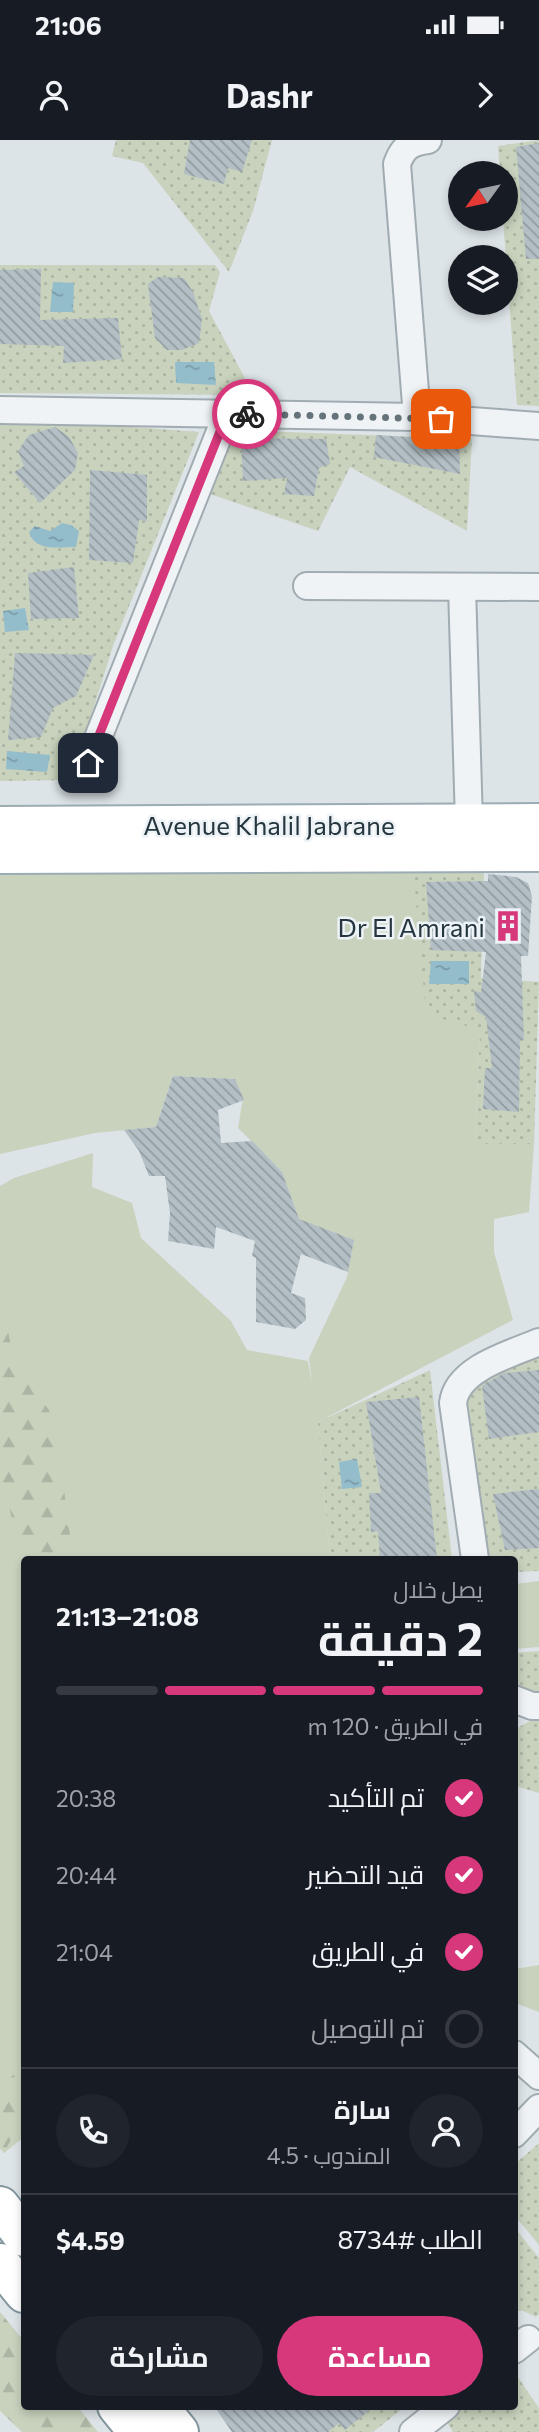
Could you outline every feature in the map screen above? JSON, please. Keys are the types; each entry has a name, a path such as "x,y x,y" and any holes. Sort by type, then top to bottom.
{"main road":[{"name":"Avenue Khalil Jabrane","path":"0,827 539,823"},
{"name":"Avenue Khalil Jabrane","path":"0,854 539,852"},
{"path":"0,2206 21,2233"},
{"path":"0,2263 21,2288"},
{"path":"120,2410 138,2432"},
{"path":"161,2410 179,2432"}],"street":[{"path":"417,417 397,164 405,148 413,142 428,140"},
{"path":"0,410 417,417 539,426"},
{"path":"88,763 227,414"},
{"path":"307,586 539,587"},
{"path":"462,587 469,823"},
{"path":"475,1556 453,1403 455,1391 470,1375 539,1342"},
{"path":"518,1701 539,1706"},
{"path":"518,2058 539,2076"},
{"path":"518,2130 539,2108"},
{"path":"413,2432 441,2410"}],"green space":[{"path":"116,140 272,140 253,211 229,272 143,163 112,156"},
{"path":"539,140 539,406 517,405 510,315 518,315 518,245 505,245 504,231 518,231 518,161 499,161 498,146"},
{"path":"0,265 215,265 220,272 209,311 254,395 0,393"},
{"path":"51,421 199,432 113,646 71,780 0,781 0,422"},
{"path":"235,430 472,439 467,531 350,467 318,531 207,493"},
{"path":"413,867 480,1030 475,1144 534,1144 529,1212 494,1219 494,1252 513,1320 318,1422 330,1556 21,1556 21,2139 4,2153 0,2148 0,1186 14,1178 93,1153 92,1187 132,1203 141,1238 231,1321 247,1350 308,1361 312,1384 309,1358 347,1277 354,1240 299,1220 282,1172 238,1128 243,1098 234,1079 173,1076 156,1127 95,1133 0,1154 0,868"},
{"path":"413,867 484,868 481,978 539,982 534,1144 475,1144 480,1030 426,1014"},
{"path":"0,1297 16,1367 49,1410 59,1451 73,1556 21,1556 21,1565 5,1485 0,1476"},
{"path":"539,1347 539,1571 518,1572 518,1556 485,1556 465,1409 469,1382"},
{"path":"430,1370 452,1556 330,1556 318,1422"},
{"path":"539,1581 539,1647 518,1649 518,1584"},
{"path":"539,1651 539,1691 527,1697 518,1684 518,1653"},
{"path":"539,1716 539,1793 518,1787 518,1728"},
{"path":"539,1965 539,2012 518,2004 518,1968"},
{"path":"21,2067 21,2120 4,2153 0,2148 0,2080 11,2077"},
{"path":"539,2143 539,2245 518,2220 518,2161"},
{"path":"518,2232 539,2258 539,2314 536,2317 518,2311"},
{"path":"0,2312 21,2337 21,2410 80,2410 98,2432 22,2432 0,2411"},
{"path":"518,2377 539,2408 539,2432 453,2432 445,2419 457,2410 518,2410"},
{"path":"268,2410 401,2410 373,2432 239,2432"}],"water":[{"path":"53,282 74,283 73,312 50,312"},
{"path":"175,362 214,362 216,385 176,383"},
{"path":"62,523 79,531 76,547 42,546 36,543 29,532 35,526 50,531"},
{"path":"25,608 29,630 5,632 3,611"},
{"path":"7,751 50,755 47,772 6,769"},
{"path":"431,961 469,961 469,984 429,984"},
{"path":"357,1459 362,1487 342,1489 339,1462"}],"building":[{"path":"190,140 252,140 242,172 228,168 224,184 184,174"},
{"path":"539,143 539,259 526,259 516,147"},
{"path":"41,269 40,320 118,318 122,359 63,363 64,346 0,344 0,270"},
{"path":"158,277 184,278 193,292 202,319 199,343 182,350 167,350 155,338 148,284"},
{"path":"55,427 69,437 78,453 75,470 40,503 14,472 24,466 18,451 29,435"},
{"path":"376,435 459,440 460,474 374,457"},
{"path":"241,438 326,439 330,464 319,468 314,496 284,494 287,478 243,481"},
{"path":"90,470 147,475 147,521 139,520 133,563 89,560"},
{"path":"74,567 79,618 31,619 28,573"},
{"path":"15,653 94,655 76,696 53,708 41,737 8,740"},
{"path":"488,874 516,877 528,883 532,896 528,956 521,956 524,1040 520,1040 519,1112 483,1109 485,1068 492,1068 486,1017 476,1011 474,991 481,992 486,952 431,950 426,882 488,881"},
{"path":"173,1076 235,1079 244,1100 218,1110 221,1143 252,1141 282,1172 299,1219 354,1240 348,1272 301,1254 291,1293 305,1298 306,1320 295,1329 256,1322 256,1258 252,1256 255,1241 216,1227 214,1249 168,1241 170,1213 165,1176 149,1176 139,1151 124,1130 156,1127"},
{"path":"539,1370 539,1432 489,1439 482,1386 504,1373"},
{"path":"419,1397 437,1556 380,1556 378,1531 371,1532 369,1493 381,1493 366,1402"},
{"path":"539,1489 539,1548 505,1550 493,1494"},
{"path":"217,2410 370,2410 345,2430 339,2423 328,2432 232,2432"}],"way so far":[{"path":"247,414 441,419"}],"place":[{"name":"Dr El Amrani","path":"508,926"}],"route":[{"path":"88,763 227,414 247,414"}]}
